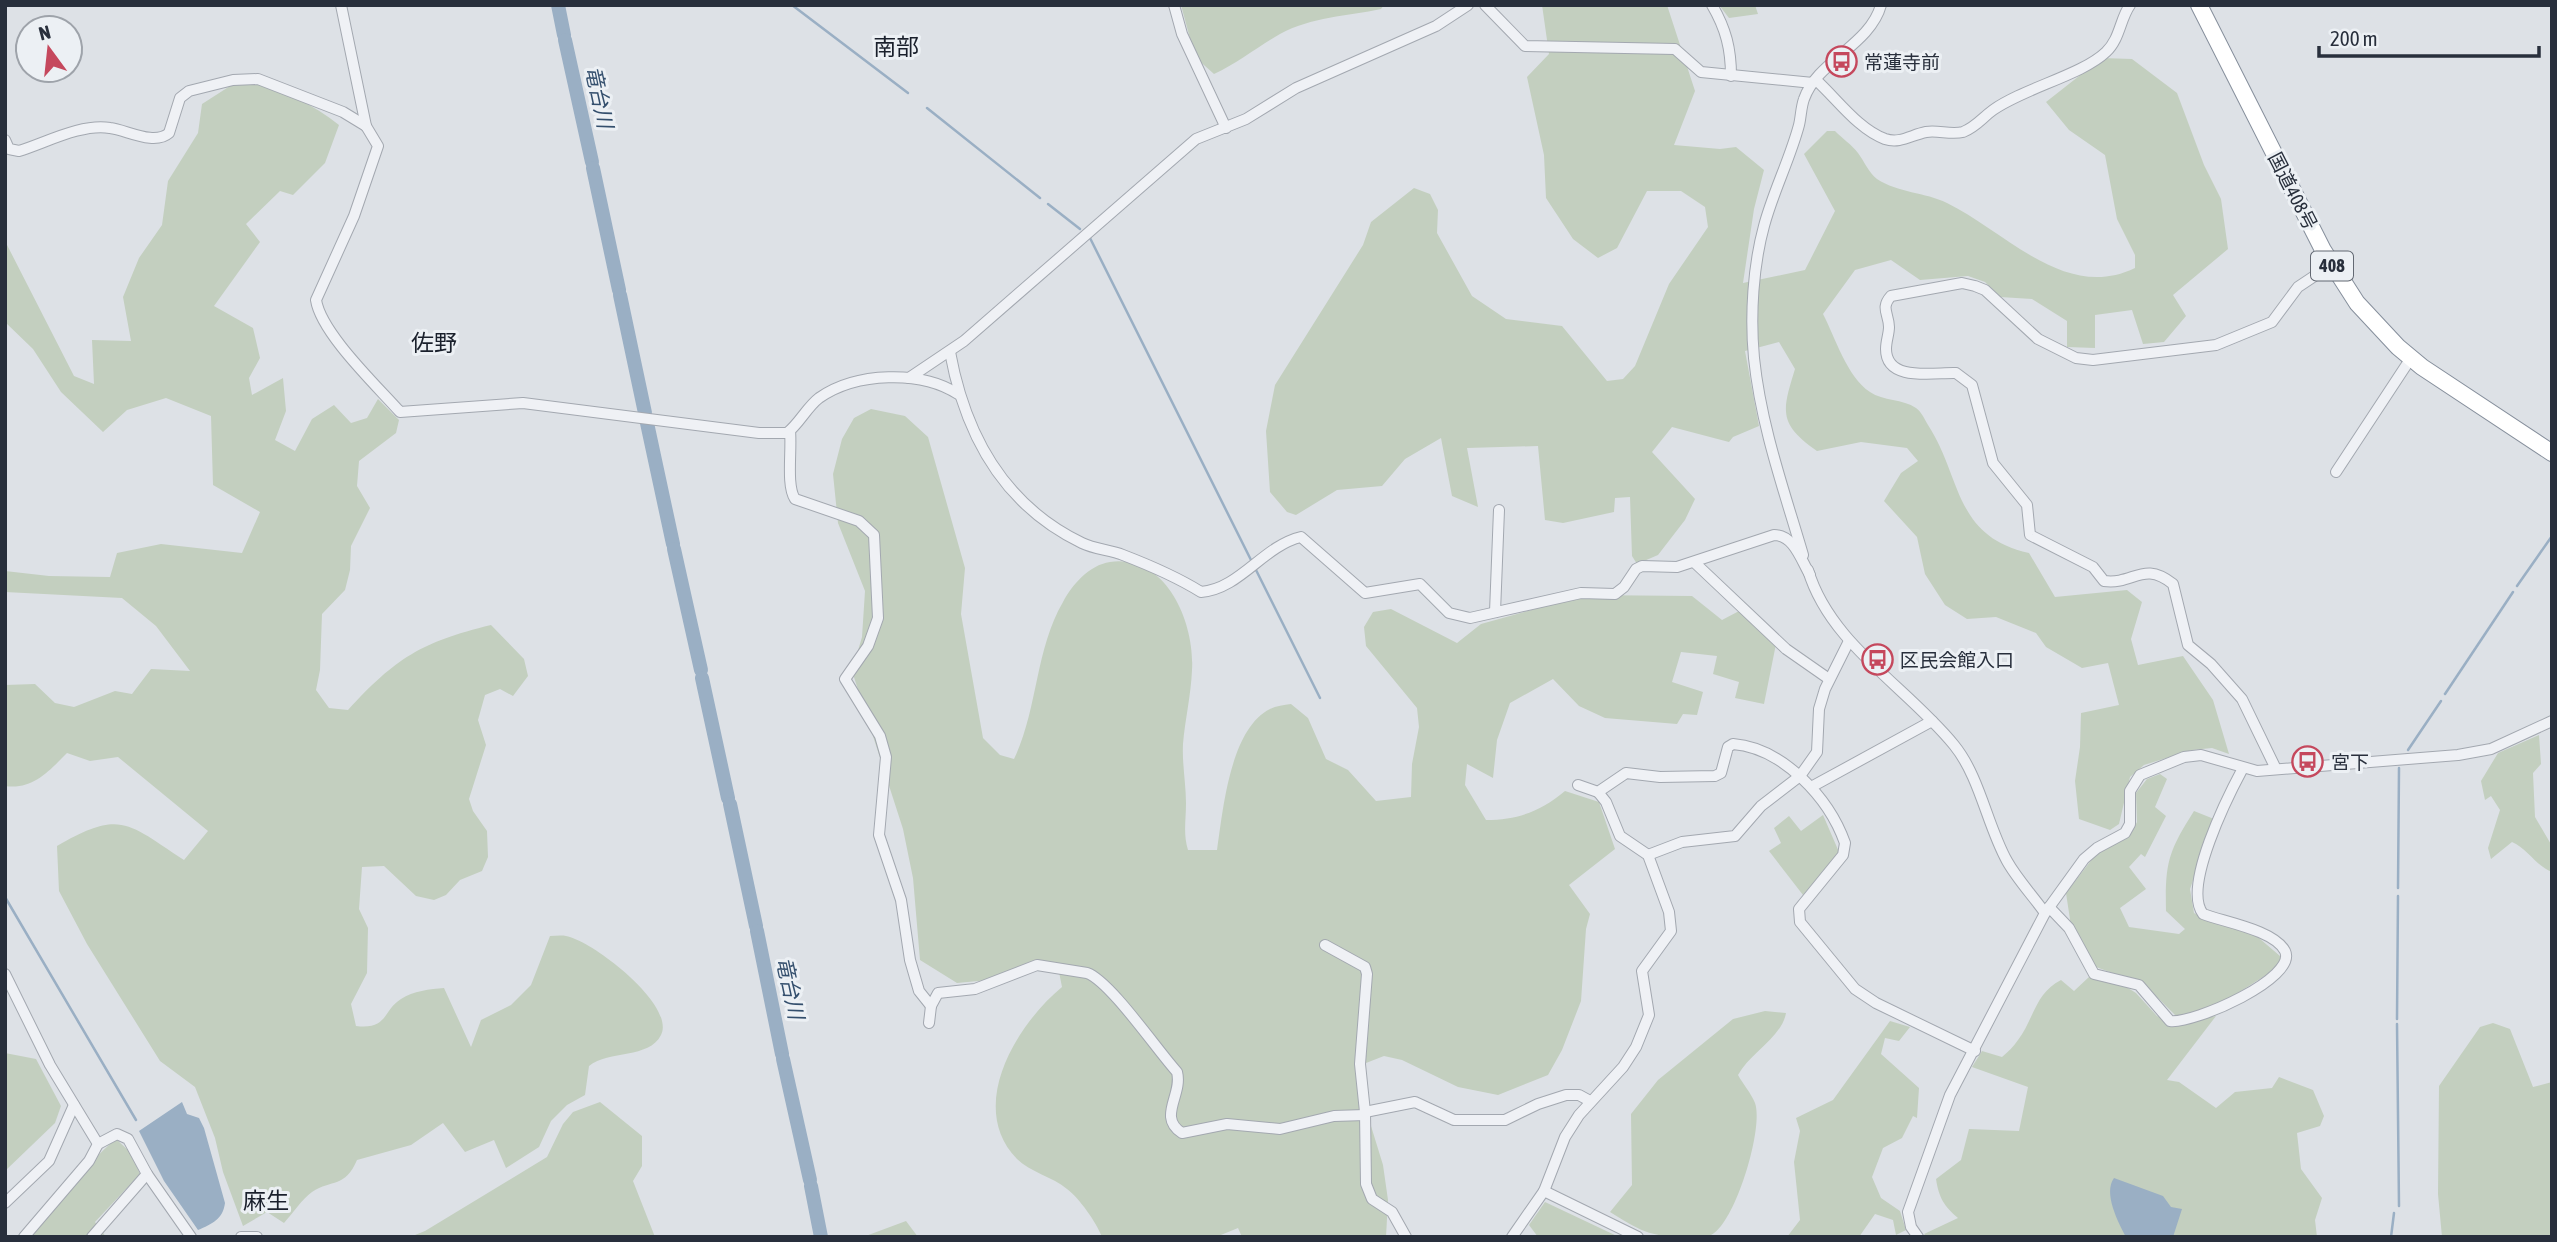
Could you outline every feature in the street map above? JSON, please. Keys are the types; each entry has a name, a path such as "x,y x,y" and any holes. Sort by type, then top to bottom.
{"highway":[{"name":"国道408号","path":"2199,5 2331,265 2357,303 2411,358 2552,453"}],"street":[{"path":"341,5 366,127"},
{"path":"1174,5 1182,34 1226,128"},
{"path":"909,379 950,352 1196,139 1226,128 1296,88 1436,26 1468,5"},
{"path":"1485,5 1525,46 1675,49 1701,72 1814,82 1873,133 1898,141 1926,132 1960,133 2037,85 2054,80 2106,52 2120,32 2130,5"},
{"path":"1712,5 1724,26 1731,55 1731,76"},
{"path":"1881,5 1872,24 1814,82 1804,98 1799,125 1764,225 1758,251 1753,320 1754,357 1771,448 1819,598 1850,641 1932,722 1959,753 2007,861 2047,910 2069,928 2094,974 2139,985 2170,1021 2193,1020 2218,1011 2277,974 2285,966 2287,958 2284,949 2269,935 2203,914 2198,908 2195,890 2224,804 2243,768"},
{"path":"5,140 9,149 19,151 85,130 108,127 152,138 164,137 169,133 180,98 189,91 233,80 258,79 343,112 366,127 379,146 378,152 341,248 316,300 318,314 400,412 523,404 759,433 790,431 816,400 833,389 864,380 909,379 942,384 958,394"},
{"path":"2276,769 2233,687 2188,645 2173,584 2154,573 2143,572 2113,583 2104,581 2093,567 2030,535 2026,505 1993,463 1972,385 1956,373 1924,376 1894,366 1886,349 1889,325 1885,311 1886,302 1891,296 1962,283 1985,290 2038,339 2076,358 2151,354 2216,345 2272,322 2298,287 2331,265"},
{"path":"950,352 958,394 977,443 990,464 1010,487 1060,531 1084,544 1124,555 1201,592 1226,584 1286,541 1301,537 1365,593 1420,584 1449,612 1470,618 1581,593 1615,594 1625,587 1636,569 1642,566 1678,566 1779,534 1792,542 1810,575"},
{"path":"2336,472 2411,358"},
{"path":"790,431 793,450 789,483 795,499 859,522 874,534 878,618 868,646 845,679 880,736 886,757 879,835 901,900 910,960 919,991 931,1006"},
{"path":"1495,612 1499,510"},
{"path":"1694,562 1786,649 1829,679"},
{"path":"1648,855 1682,842 1735,836 1761,806 1800,776 1817,752 1819,709 1829,679 1850,641"},
{"path":"1918,1237 1908,1220 1910,1204 1950,1095 2047,910 2084,859 2097,848 2125,833 2130,824 2130,791 2140,775 2185,758 2201,755 2243,768 2276,769 2474,752 2498,746 2552,721"},
{"path":"1812,786 1932,722"},
{"path":"1598,792 1626,773 1660,777 1715,776 1721,773 1728,747 1733,744 1776,758 1812,786 1843,837 1846,848 1798,909 1800,922 1855,989 1875,1003 1975,1051"},
{"path":"1513,1237 1544,1191 1565,1137 1590,1101 1623,1067 1636,1047 1649,1015 1642,971 1671,931 1669,912 1648,855 1620,836 1606,802 1598,792 1578,785"},
{"path":"1325,945 1364,967 1367,974 1360,1064 1368,1191 1378,1205 1392,1213 1406,1237"},
{"path":"929,1023 931,1006 938,993 975,989 1037,965 1095,976 1177,1072 1180,1085 1169,1112 1171,1124 1182,1133 1227,1124 1280,1129 1334,1116 1365,1114 1416,1102 1454,1120 1505,1120 1538,1104 1566,1095 1578,1095 1590,1101"},
{"path":"5,974 74,1105 98,1144"},
{"path":"5,1203 49,1161 74,1105"},
{"path":"24,1237 89,1161 98,1144 111,1135 123,1134 191,1237"},
{"path":"92,1237 147,1174"},
{"path":"1544,1191 1638,1237"},
{"path":"241,1237 257,1237"}],"green space":[{"path":"1181,5 1384,5 1381,9 1317,20 1292,28 1214,74 1195,57"},
{"path":"1542,5 1667,5 1695,91 1674,145 1720,149 1736,147 1764,170 1754,209 1743,283 1805,270 1835,211 1804,154 1827,131 1835,131 1853,147 1872,174 1885,184 1947,203 2036,259 2060,270 2084,276 2109,276 2135,268 2135,255 2117,219 2105,155 2069,130 2046,102 2102,58 2132,59 2177,93 2204,165 2221,199 2228,249 2173,295 2186,316 2164,342 2143,344 2132,310 2095,315 2095,348 2067,347 2067,321 2032,299 2000,297 1985,282 1968,276 1920,280 1891,260 1855,270 1823,314 1855,377 1875,395 1905,403 1920,411 1973,519 1986,533 2004,545 2029,553 2055,597 2127,590 2142,602 2131,639 2138,665 2183,656 2213,700 2229,754 2212,748 2192,750 2144,765 2130,777 2119,824 2110,830 2079,819 2075,781 2081,713 2119,705 2108,663 2082,668 2046,647 2036,633 1996,617 1967,619 1945,605 1925,574 1917,537 1884,501 1901,473 1918,461 1907,448 1861,442 1817,451 1804,441 1795,433 1786,416 1787,396 1795,369 1779,342 1745,351 1759,426 1733,437 1729,442 1672,427 1652,452 1695,499 1685,520 1658,555 1637,564 1632,556 1630,497 1615,498 1614,512 1563,523 1545,520 1538,446 1467,448 1478,507 1452,496 1441,438 1405,459 1382,486 1337,490 1296,515 1287,512 1270,492 1266,431 1275,385 1363,245 1371,222 1414,188 1430,194 1438,210 1437,233 1472,296 1506,319 1562,326 1607,381 1623,379 1635,366 1669,284 1708,227 1705,207 1681,191 1647,191 1617,248 1598,258 1573,239 1546,198 1544,155 1527,77 1549,54"},
{"path":"1719,5 1755,5 1758,14 1729,18"},
{"path":"241,79 293,97 339,125 325,163 293,195 280,191 246,224 260,242 214,306 253,328 260,358 249,378 252,395 283,378 286,411 275,440 295,451 312,419 334,405 351,423 367,418 378,399 399,420 396,433 359,461 357,486 370,508 351,546 350,570 345,590 322,614 320,670 316,690 329,708 348,710 381,677 411,654 446,638 491,625 524,659 528,676 513,696 500,689 485,695 478,720 486,745 469,799 473,811 487,831 488,857 482,871 460,880 446,895 434,900 416,896 384,866 362,867 359,909 368,928 367,973 351,1004 356,1026 380,1022 395,1003 411,994 444,988 471,1047 481,1020 511,1005 531,985 550,936 566,936 578,940 612,962 645,992 662,1022 661,1035 648,1048 597,1061 589,1066 585,1095 567,1105 551,1121 539,1147 506,1168 494,1140 465,1152 443,1123 411,1145 357,1160 343,1179 308,1195 284,1223 267,1212 243,1226 223,1172 215,1138 195,1087 160,1061 87,944 59,891 57,846 78,834 110,824 123,825 149,837 184,860 208,831 118,757 90,761 67,753 40,778 24,785 5,786 5,685 35,684 55,703 74,707 115,691 132,694 151,669 190,671 156,626 122,598 5,592 5,571 49,576 110,577 117,553 161,544 242,553 260,512 213,485 211,416 166,398 127,410 103,432 61,392 33,349 5,322 5,241 74,376 94,384 92,340 131,341 123,297 139,258 162,225 168,181 198,133 202,104"},
{"path":"871,409 905,416 928,437 965,568 961,614 983,738 1000,755 1014,759 1028,720 1054,620 1067,596 1082,577 1102,564 1130,562 1147,569 1162,581 1174,596 1182,614 1192,652 1183,751 1188,850 1217,850 1226,793 1237,752 1256,719 1277,706 1291,704 1308,718 1326,759 1348,770 1376,801 1411,797 1412,764 1419,727 1417,708 1366,646 1364,627 1373,612 1391,609 1457,643 1481,624 1586,595 1692,596 1722,620 1741,610 1776,644 1764,704 1735,698 1739,682 1713,674 1717,656 1681,652 1672,682 1703,692 1697,715 1683,714 1677,724 1605,718 1579,706 1553,679 1510,703 1497,740 1493,778 1467,764 1465,785 1486,820 1528,813 1565,791 1599,802 1615,849 1569,885 1590,914 1586,929 1581,1001 1562,1050 1548,1075 1498,1095 1458,1087 1402,1060 1384,1056 1366,1063 1359,1087 1383,1165 1388,1200 1386,1237 1242,1237 1238,1228 1216,1237 1102,1237 1087,1211 1072,1193 1022,1164 1002,1138 996,1115 997,1091 1004,1067 1029,1022 1062,987 1059,972 1044,961 989,980 957,983 920,960 913,878 903,829 852,671 862,637 865,591 838,523 833,474 842,439 854,418"},
{"path":"2539,735 2541,764 2533,773 2535,817 2552,846 2552,872 2512,842 2491,859 2488,848 2500,810 2491,796 2485,800 2481,781 2498,753"},
{"path":"2160,774 2167,779 2155,807 2166,816 2145,857 2141,854 2129,867 2146,889 2120,908 2129,927 2179,934 2185,929 2166,911 2166,881 2173,848 2194,811 2214,819 2190,889 2194,913 2207,921 2253,933 2280,956 2281,963 2214,1008 2179,1019 2145,985 2096,967 2071,926 2066,893 2096,854 2131,833 2137,822 2136,793 2147,779"},
{"path":"1823,815 1839,852 1803,895 1769,851 1781,843 1774,828 1789,816 1801,831"},
{"path":"2089,977 2120,983 2136,993 2157,1016 2173,1023 2216,1016 2167,1080 2179,1082 2216,1108 2235,1092 2272,1088 2279,1077 2313,1090 2324,1116 2320,1126 2297,1133 2301,1169 2322,1198 2315,1220 2317,1237 1927,1237 1924,1234 1958,1218 1943,1201 1936,1179 1961,1160 1969,1129 2019,1131 2028,1087 1972,1067 1982,1051 2002,1057 2018,1040 2040,999 2052,985 2061,980 2074,991"},
{"path":"1765,1011 1786,1013 1778,1030 1738,1075 1755,1103 1755,1133 1738,1195 1720,1227 1705,1237 1662,1236 1637,1228 1610,1212 1632,1185 1631,1114 1658,1080 1733,1019"},
{"path":"1890,1021 1910,1027 1899,1041 1885,1038 1881,1054 1919,1088 1917,1118 1913,1116 1902,1138 1883,1148 1872,1177 1881,1198 1900,1211 1906,1230 1896,1235 1893,1220 1875,1214 1859,1237 1787,1237 1800,1220 1794,1162 1800,1131 1796,1118 1833,1100"},
{"path":"2493,1023 2510,1029 2533,1087 2552,1082 2552,1237 2442,1237 2438,1194 2439,1086 2480,1027"},
{"path":"5,1053 36,1059 61,1106 55,1123 5,1171"},
{"path":"600,1102 642,1136 642,1166 633,1181 655,1237 410,1237 425,1231 547,1157 563,1124 573,1112"},
{"path":"116,1139 130,1152 140,1174 95,1222 106,1237 30,1237 93,1161"},
{"path":"1545,1202 1619,1237 1538,1237 1529,1225"},
{"path":"906,1221 918,1237 863,1237"}],"water":[{"path":"182,1102 187,1114 199,1118 204,1128 225,1203 219,1217 198,1230 164,1181 139,1131"},
{"path":"2114,1178 2163,1196 2171,1207 2182,1209 2173,1237 2126,1237 2111,1199 2111,1184"}],"waterway":[{"name":"竜台川","path":"558,5 564,35"},
{"path":"792,5 908,93"},
{"name":"竜台川","path":"565,40 592,162"},
{"path":"927,108 1040,198"},
{"name":"竜台川","path":"593,168 619,290"},
{"path":"1048,204 1080,229"},
{"path":"1090,238 1252,562"},
{"name":"竜台川","path":"620,295 645,413"},
{"name":"竜台川","path":"647,423 673,544"},
{"path":"2517,586 2552,536"},
{"name":"竜台川","path":"674,549 701,670"},
{"path":"1256,570 1320,698"},
{"path":"2445,694 2513,592"},
{"name":"竜台川","path":"702,678 728,798"},
{"path":"2408,750 2441,701"},
{"path":"2398,888 2399,768"},
{"name":"竜台川","path":"730,804 756,926"},
{"path":"2397,1019 2398,896"},
{"path":"5,897 136,1120"},
{"name":"竜台川","path":"757,931 782,1054"},
{"path":"2397,1024 2399,1206"},
{"name":"竜台川","path":"783,1059 810,1180"},
{"name":"竜台川","path":"811,1186 821,1237"},
{"path":"2391,1237 2394,1213"}],"place":[{"name":"常蓮寺前","path":"1841,62"},
{"name":"区民会館入口","path":"1877,660"},
{"name":"宮下","path":"2308,762"}],"district":[{"name":"南部","path":"896,47"},
{"name":"佐野","path":"434,343"},
{"name":"麻生","path":"266,1201"}]}
